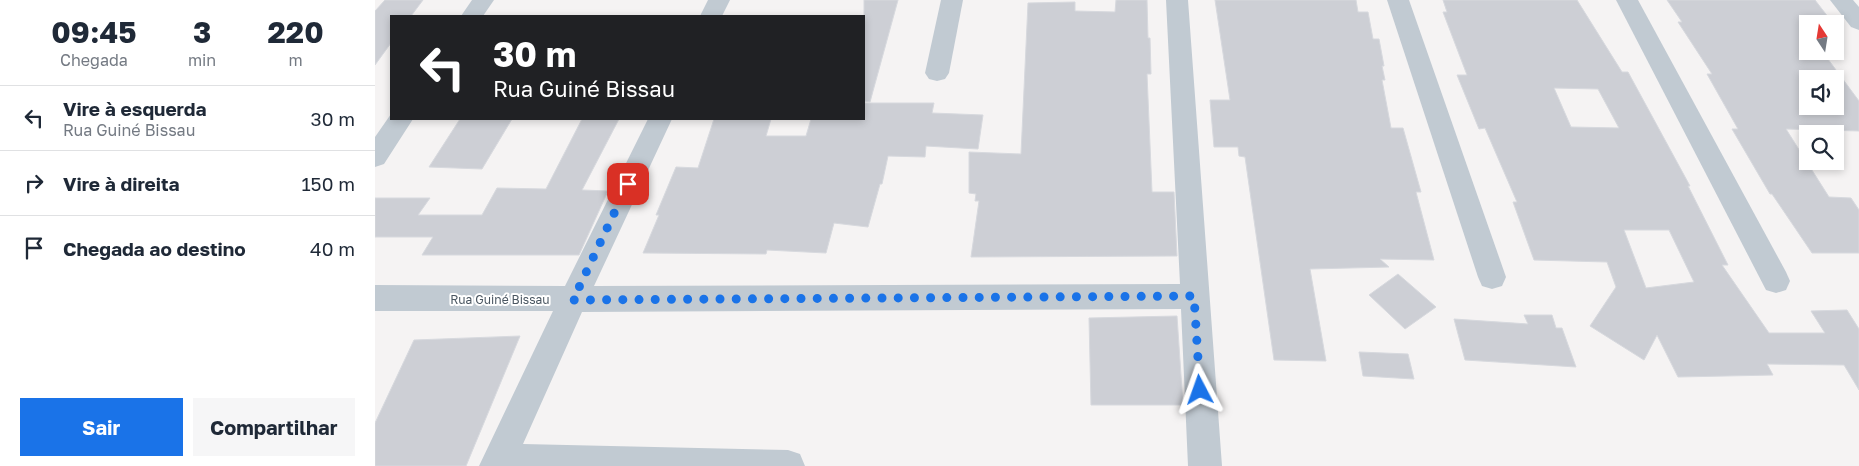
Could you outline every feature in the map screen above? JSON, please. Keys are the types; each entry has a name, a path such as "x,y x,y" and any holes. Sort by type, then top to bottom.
{"street":[{"path":"473,15 483,0"},
{"path":"712,15 719,0"},
{"path":"937,73 952,0"},
{"path":"1177,0 1205,466"},
{"path":"1398,0 1492,276"},
{"path":"1627,0 1776,281"},
{"path":"1841,0 1859,22"},
{"path":"375,157 400,120"},
{"path":"660,120 573,300 498,463 788,466"},
{"name":"Rua Guiné Bissau","path":"375,298 573,300 1194,296"}],"building":[{"path":"385,0 423,0 412,15 390,15 390,44 375,65 375,11"},
{"path":"864,0 898,0 870,102 865,101"},
{"path":"1116,0 1147,0 1151,74 1147,74 1152,192 1174,192 1177,256 971,257 979,201 975,201 976,194 969,193 969,152 1021,154 1028,3 1075,2 1075,11 1115,12"},
{"path":"1215,0 1356,0 1358,12 1368,12 1373,39 1379,39 1384,66 1382,66 1385,80 1382,80 1391,128 1403,128 1421,192 1416,192 1434,260 1380,259 1389,267 1310,269 1326,361 1274,360 1245,157 1239,156 1238,147 1214,147 1210,100 1230,100"},
{"path":"1443,0 1577,0 1622,72 1628,72 1690,186 1688,186 1728,265 1722,265 1769,333 1825,333 1811,311 1847,310 1859,329 1859,390 1844,365 1767,364 1773,375 1678,377 1657,335 1644,360 1590,326 1616,287 1607,262 1534,260 1513,202 1517,202 1485,128 1479,129 1457,75 1467,75 1443,12 1447,12","holes":["1554,88 1598,89 1619,128 1571,127","1624,230 1669,230 1694,282 1646,288"]},
{"path":"1667,0 1815,0 1827,15 1799,15 1799,60 1829,60 1836,70 1799,70 1799,115 1844,115 1844,81 1859,101 1859,131 1844,131 1844,125 1799,125 1799,129 1786,129 1799,150 1799,170 1812,170 1829,197 1851,198 1859,210 1859,253 1812,253 1772,194 1770,194 1732,129 1738,129 1707,74 1712,74 1678,22 1682,22"},
{"path":"865,103 934,103 932,113 983,115 978,149 926,146 925,157 888,156 882,184 880,184 868,227 834,223 826,253 767,250 766,254 643,253 676,167 698,168 714,120 771,120 766,136 806,136 811,120 865,120"},
{"path":"459,120 511,120 482,169 429,167"},
{"path":"581,120 618,120 582,190 608,191 579,255 422,255 433,237 375,237 375,198 430,198 418,215 482,215 497,188 546,189"},
{"path":"1398,274 1436,307 1405,329 1369,295"},
{"path":"1524,315 1552,315 1556,328 1562,328 1576,367 1465,360 1454,319 1528,324"},
{"path":"1177,316 1183,405 1091,405 1089,318"},
{"path":"520,336 466,466 375,466 375,423 414,340"},
{"path":"1359,352 1408,354 1414,379 1363,376"}],"route":[{"path":"628,184 573,300 1194,296 1200,390"}]}
